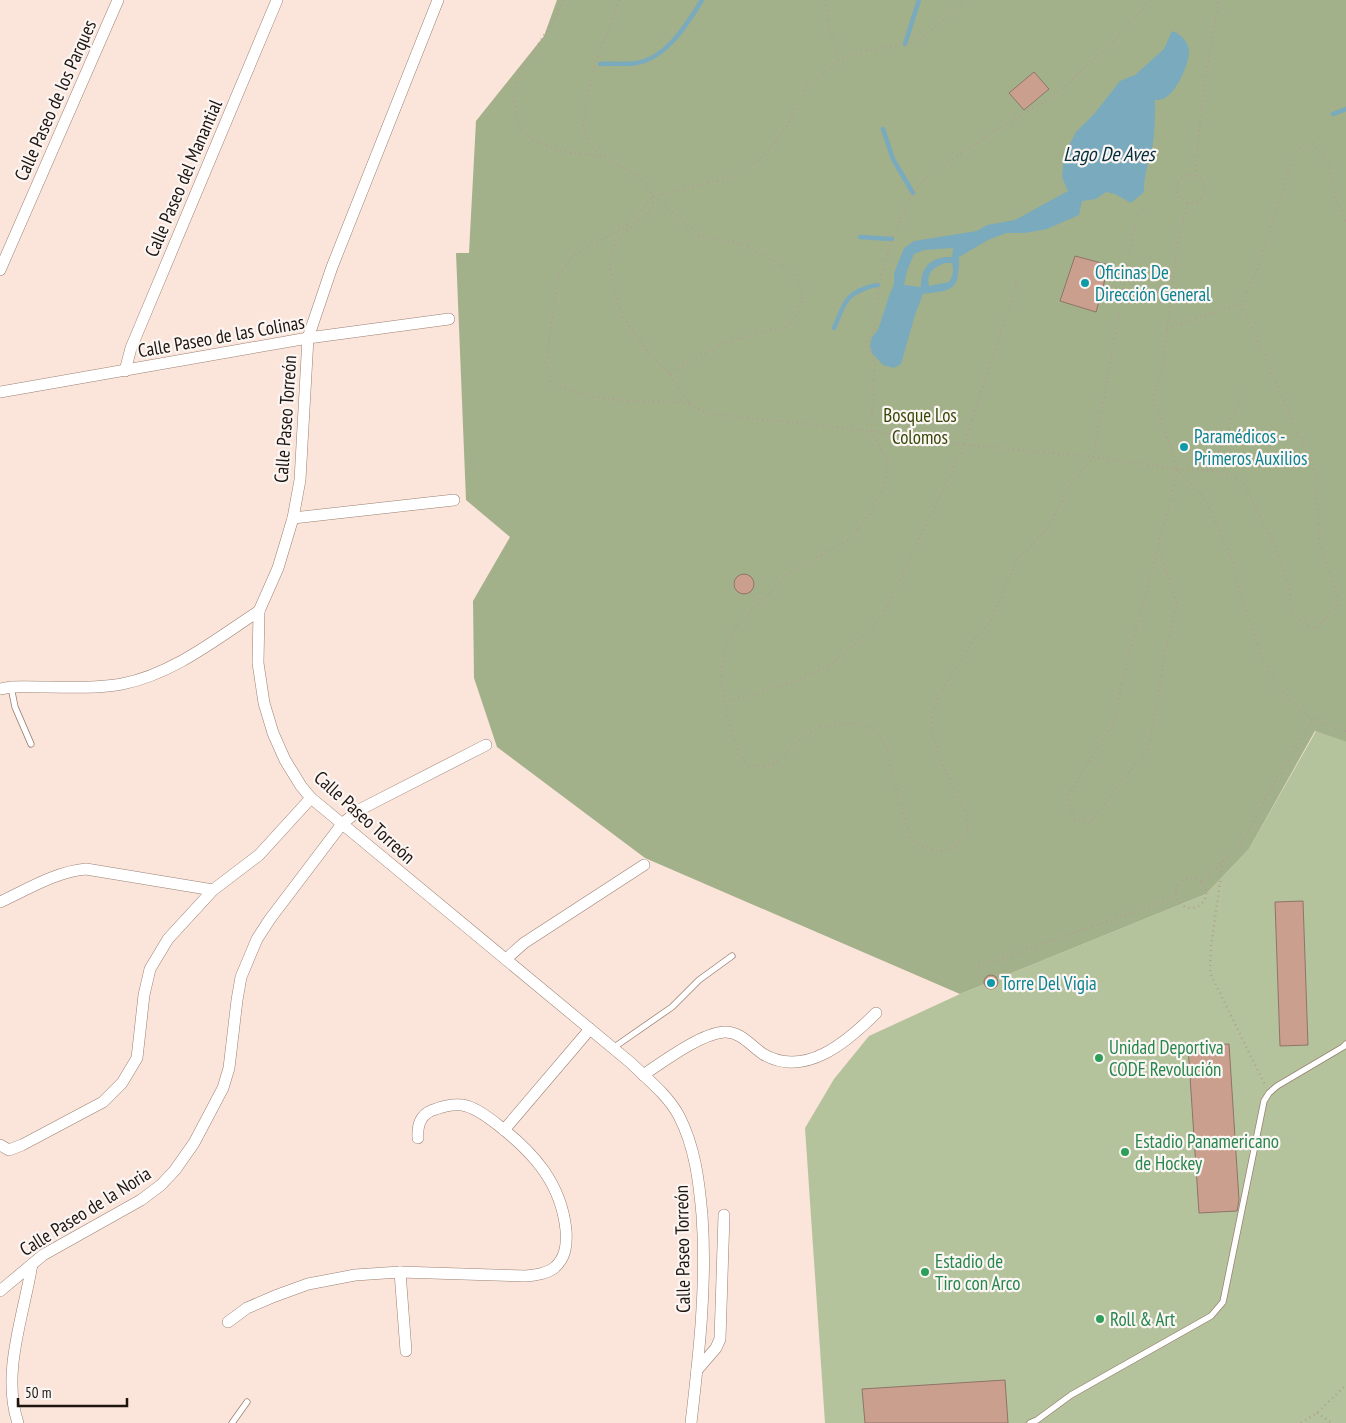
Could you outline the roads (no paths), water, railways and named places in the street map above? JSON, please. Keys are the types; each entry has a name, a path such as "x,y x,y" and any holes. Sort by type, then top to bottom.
{"street":[{"name":"Calle Paseo de los Parques","path":"0,269 118,0"},
{"name":"Calle Paseo del Manantial","path":"125,371 131,348 277,0"},
{"name":"Calle Paseo Torreón","path":"438,0 332,268 308,338 300,480 293,518 278,568 259,611 258,662 264,703 273,733 285,760 311,798 613,1048 662,1093 678,1115 689,1139 698,1176 704,1245 704,1284 691,1423"},
{"name":"Calle Paseo de las Colinas","path":"0,392 308,338 449,318"},
{"path":"293,518 454,500"},
{"path":"6,688 121,684 153,676 186,658 259,611"},
{"name":"Calle Paseo de la Noria","path":"0,1291 43,1254 141,1200 161,1186 194,1143 223,1088 229,1068 241,977 257,939 342,824 359,810 486,745"},
{"path":"0,1145 9,1150 22,1145 103,1102 122,1083 137,1058 144,994 150,969 168,940 213,890 259,855 311,798"},
{"path":"506,959 524,943 644,865"},
{"path":"0,902 51,877 70,871 86,869 213,890"},
{"path":"643,1075 710,1035 726,1032 742,1037 764,1054 780,1060 799,1062 819,1058 860,1030 876,1013"},
{"path":"504,1130 590,1029"},
{"path":"228,1322 247,1308 308,1284 355,1275 394,1273 525,1276 542,1274 554,1268 564,1257 567,1240 561,1204 554,1187 539,1164 520,1142 478,1111 463,1105 432,1110 425,1114 417,1128 418,1138"},
{"path":"697,1370 716,1348 720,1340 724,1216"},
{"path":"18,1423 12,1383 18,1329 32,1264"},
{"path":"394,1273 406,1351"}],"lane":[{"path":"6,688 31,744"},
{"path":"613,1048 672,1007 699,980 732,956"},
{"path":"1030,1423 1071,1396 1211,1316 1218,1309 1223,1302 1264,1102 1269,1093 1277,1086 1346,1044"},
{"path":"232,1423 247,1402"}],"water":[{"name":"Lago De Aves","path":"1172,31 1184,39 1188,46 1189,54 1186,66 1176,87 1167,97 1155,100 1154,137 1145,175 1144,192 1131,203 1115,194 1106,192 1096,199 1082,201 1079,215 1047,229 1025,233 1006,233 988,240 959,257 958,276 953,286 942,291 923,294 901,364 894,368 883,365 872,353 870,345 872,337 878,330 894,284 894,273 904,248 914,241 977,231 987,225 1015,220 1068,191 1062,177 1064,155 1076,132 1094,114 1120,81 1135,75 1164,49","holes":["953,248 952,257 939,258 925,268 921,287 904,285 914,254 924,250","946,263 952,263 953,266 953,273 949,282 929,286 928,281 932,271"]}],"waterway":[{"path":"600,64 636,63 657,55 675,39 702,0"},
{"path":"905,44 919,0"},
{"path":"1333,114 1346,109"},
{"path":"883,129 893,159 913,193"},
{"path":"860,237 892,239"},
{"path":"834,328 842,308 853,294 878,285"}],"place":[{"name":"Oficinas De Dirección General","path":"1085,283"},
{"name":"Paramédicos - Primeros Auxilios","path":"1184,447"},
{"name":"Torre Del Vigia","path":"991,983"},
{"name":"Unidad Deportiva CODE Revolución","path":"1099,1058"},
{"name":"Estadio Panamericano de Hockey","path":"1125,1152"},
{"name":"Estadio de Tiro con Arco","path":"925,1272"},
{"name":"Roll & Art","path":"1100,1319"}],"park label":[{"name":"Bosque Los Colomos","path":"920,426"}]}
